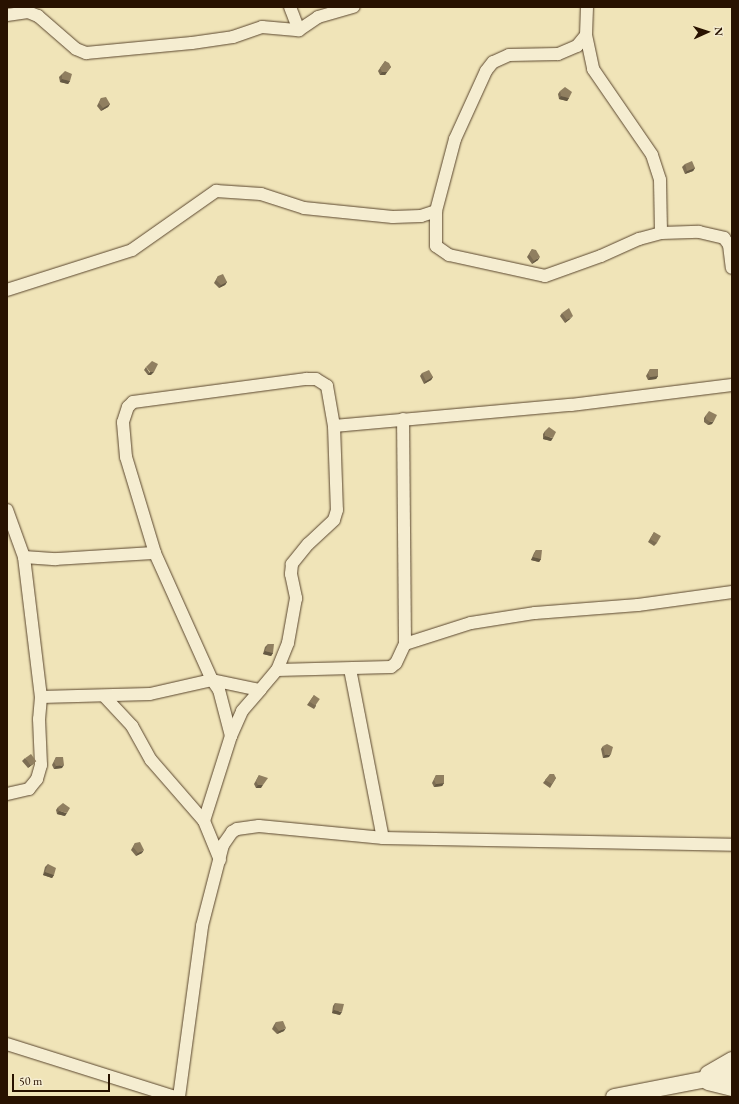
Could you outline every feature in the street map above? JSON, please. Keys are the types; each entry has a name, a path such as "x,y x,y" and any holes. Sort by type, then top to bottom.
{"street":[{"path":"290,7 299,30"},
{"path":"7,15 28,12 38,16 76,49 86,52 192,44 233,37 262,27 299,30 318,17 354,7"},
{"path":"587,7 586,35 593,69 652,155 660,180 661,233"},
{"path":"586,35 577,46 569,51 558,54 510,55 493,62 475,92 455,139 436,211 435,238 439,250 449,255 540,275 557,273 639,239 661,233 699,232 724,238 729,245 732,268"},
{"path":"7,290 132,250 216,191 261,194 304,208 393,217 414,217 436,211"},
{"path":"204,821 231,736 242,711 277,670 288,643 296,598 291,574 292,564 311,540 334,520 337,510 334,426 329,392 322,382 316,379 216,389 133,402 125,414 123,436 126,457 155,553 212,680 219,690 231,736"},
{"path":"334,426 571,405 732,385"},
{"path":"277,670 391,667 396,663 405,644 402,419"},
{"path":"7,510 24,557 41,697 39,720 41,765 37,779 29,789 7,794"},
{"path":"24,557 56,560 155,553"},
{"path":"405,644 471,623 542,612 638,605 732,592"},
{"path":"350,669 383,838"},
{"path":"41,697 105,697 150,694 212,680 260,690"},
{"path":"105,697 132,726 151,760 204,821 220,860"},
{"path":"179,1097 202,926 227,837 232,832 244,827 383,838 732,845"},
{"path":"7,1044 175,1097"},
{"path":"697,1081 732,1060"},
{"path":"614,1097 732,1074"},
{"path":"697,1081 718,1083 732,1088"}],"building":[{"path":"385,61 389,63 391,67 387,72 382,72 380,68"},
{"path":"65,71 72,74 70,81 62,79 62,74"},
{"path":"565,87 572,92 569,98 561,96 560,91"},
{"path":"106,97 110,104 103,108 99,103 101,98"},
{"path":"692,161 695,168 687,171 685,164"},
{"path":"532,249 536,250 540,257 534,261 529,254"},
{"path":"223,274 227,282 221,285 216,280 218,276"},
{"path":"569,308 573,316 567,320 562,313"},
{"path":"152,361 158,364 154,372 150,372 146,367"},
{"path":"650,369 658,369 658,376 650,377 648,373"},
{"path":"429,370 433,377 426,381 422,373"},
{"path":"709,411 717,415 714,421 710,422 706,419 706,415"},
{"path":"549,427 556,432 553,438 545,436 545,431"},
{"path":"654,532 661,536 657,543 650,539"},
{"path":"536,550 542,550 541,559 533,557"},
{"path":"268,644 274,644 273,653 265,651"},
{"path":"314,695 320,699 315,706 310,702"},
{"path":"607,744 613,747 611,754 605,755 603,746"},
{"path":"31,754 36,761 31,765 25,758"},
{"path":"56,757 63,757 64,765 56,766 54,762"},
{"path":"550,774 554,774 556,778 552,784 545,780"},
{"path":"259,775 268,778 263,785 258,785 256,781"},
{"path":"436,775 444,775 444,783 436,784 434,780"},
{"path":"63,803 70,808 67,813 59,811 58,807"},
{"path":"140,842 144,850 138,853 133,847 135,843"},
{"path":"48,864 56,868 54,875 45,872"},
{"path":"335,1003 344,1004 342,1012 334,1010"},
{"path":"283,1021 286,1028 279,1031 275,1026 276,1022"}]}
